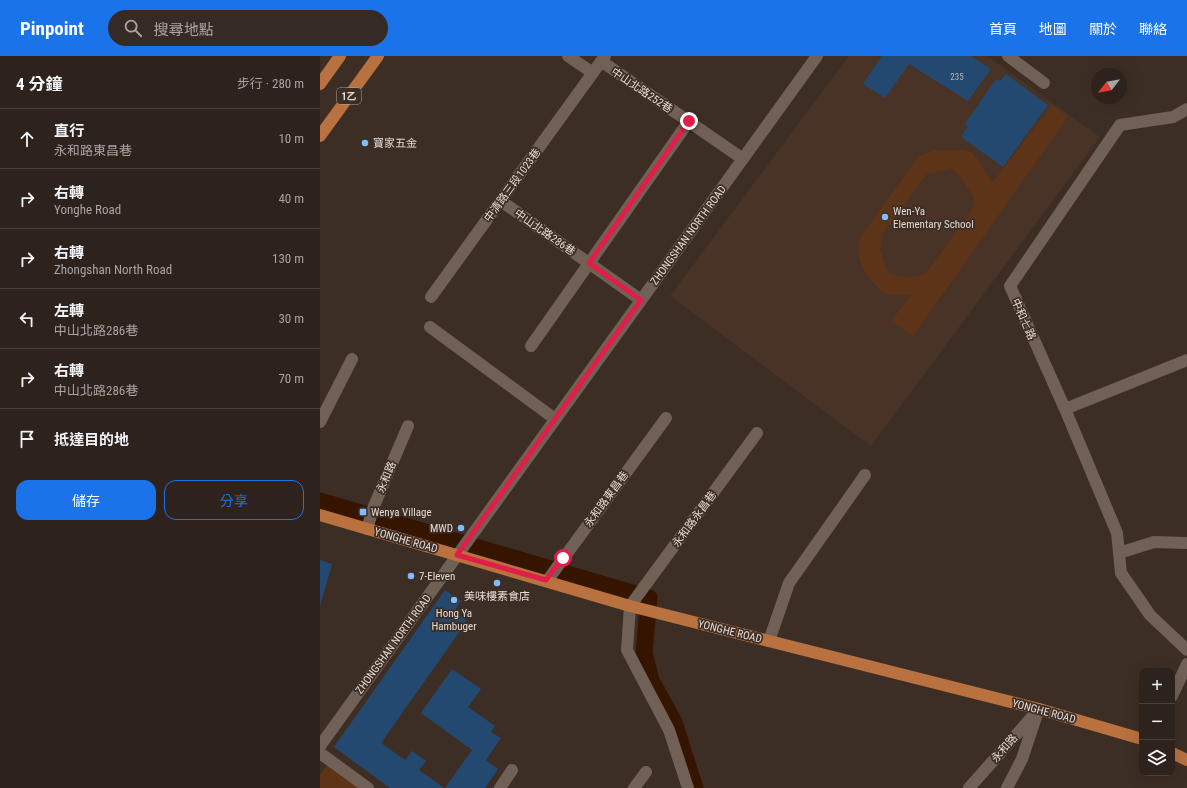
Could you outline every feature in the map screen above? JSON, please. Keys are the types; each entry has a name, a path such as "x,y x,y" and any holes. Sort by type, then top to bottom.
{"main road":[{"name":"1乙","path":"320,84 339,56"},
{"name":"1乙","path":"320,136 378,56"},
{"name":"YONGHE ROAD","path":"320,515 547,580 631,606 1039,709 1139,738"},
{"path":"1175,754 1187,760"}],"street":[{"path":"568,56 593,73"},
{"name":"ZHONGSHAN NORTH ROAD","path":"320,746 470,536 818,56"},
{"path":"1008,56 1044,83"},
{"name":"中清路三段1023巷","path":"431,297 603,59"},
{"name":"中山北路252巷","path":"603,59 743,159"},
{"name":"中和七路","path":"1187,109 1173,117 1120,125 1010,286 1065,409 1117,533 1121,573 1150,615 1187,650"},
{"path":"531,346 689,121"},
{"name":"中山北路286巷","path":"501,201 641,300"},
{"path":"430,327 555,419"},
{"path":"320,422 352,359"},
{"path":"1065,409 1187,360"},
{"name":"永和路東昌巷","path":"547,580 666,418"},
{"name":"永和路","path":"367,528 374,506 408,426"},
{"name":"永和路永昌巷","path":"631,606 757,432"},
{"path":"769,641 790,583 865,475"},
{"path":"1119,553 1154,542 1187,543"},
{"path":"631,606 627,650 669,730 688,788"},
{"path":"1175,690 1187,664"},
{"path":"1007,788 1022,758 1039,709"},
{"name":"永和路","path":"969,788 1039,709"},
{"path":"320,753 368,788"},
{"path":"500,788 512,770"},
{"path":"634,788 646,772"}],"shaded area":[{"name":"Wen-Ya Elementary School","path":"849,56 987,56 1100,137 871,446 670,296"},
{"path":"1052,105 1068,117 913,336 891,321 911,295 887,294 875,285 865,272 861,263 859,254 859,239 918,157 935,150 962,150 971,152 982,166 992,183","holes":["951,168 960,176 974,198 972,210 927,272 912,277 888,273 880,249 883,233 927,174"]},
{"path":"327,765 358,788 320,788 320,775"}],"building":[{"path":"882,56 971,56 991,69 968,101 909,64 885,98 863,84"},
{"path":"1006,74 1048,105 1003,167 961,137 968,126 965,124 996,79 1000,81"},
{"path":"320,560 332,564 320,606"},
{"path":"445,590 461,601 454,611 467,621 381,743 405,760 412,751 426,761 419,770 444,788 390,788 334,747"},
{"path":"452,669 481,689 468,707 495,726 491,732 501,738 486,760 498,769 485,788 445,788 472,750 421,713"}],"waterway":[{"path":"320,501 649,598 644,653 651,680 674,722 695,788"}],"place":[{"name":"寶家五金","path":"365,143"},
{"name":"Wen-Ya Elementary School","path":"885,217"},
{"name":"Wenya Village","path":"363,512"},
{"name":"MWD","path":"461,528"},
{"name":"7-Eleven","path":"411,576"},
{"name":"美味樓素食店","path":"497,583"},
{"name":"Hong Ya Hambuger","path":"454,600"}],"route":[{"path":"563,558 546,580 457,555 641,300 589,263 689,121"}]}
